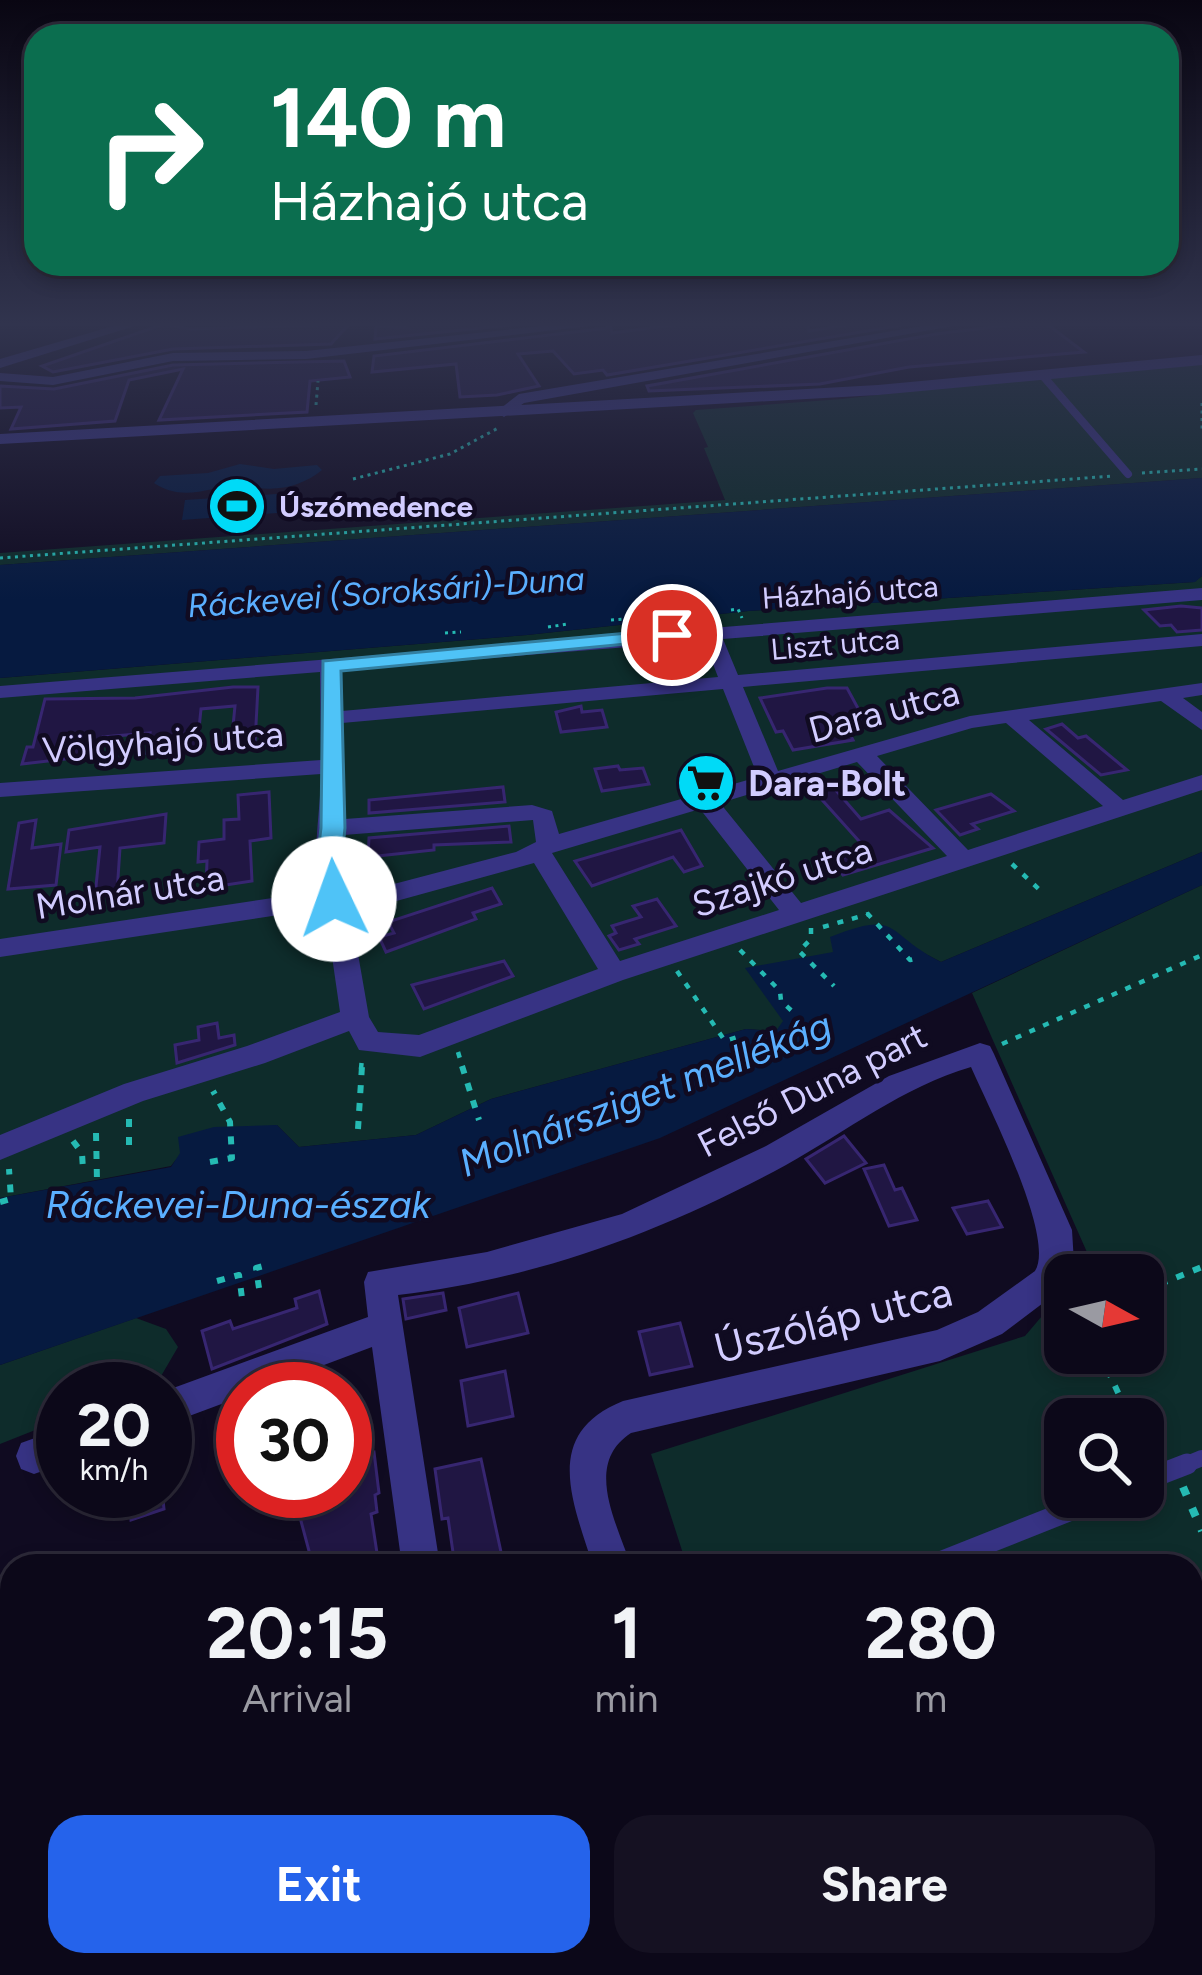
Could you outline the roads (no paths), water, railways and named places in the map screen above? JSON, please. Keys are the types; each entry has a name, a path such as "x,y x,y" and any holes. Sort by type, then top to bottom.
{"street":[{"path":"0,440 539,416"},
{"name":"Házhajó utca","path":"0,692 1202,594"},
{"path":"1091,605 1125,649"},
{"path":"864,621 890,670"},
{"path":"711,634 770,779"},
{"name":"Liszt utca","path":"330,718 1202,640"},
{"path":"330,666 333,828 327,876 371,1034"},
{"name":"Dara utca","path":"544,849 970,722 1202,689"},
{"path":"1165,694 1202,723"},
{"path":"1013,718 1120,809"},
{"path":"862,754 964,860"},
{"name":"Völgyhajó utca","path":"0,790 331,766"},
{"name":"Szajkó utca","path":"5,1161 74,1117 134,1092 336,1027 420,1046 614,973 796,914 859,905 964,860 1202,782"},
{"path":"707,802 796,914"},
{"path":"333,828 532,812 544,816 544,849 614,973"},
{"name":"Molnár utca","path":"0,948 334,899 371,899 544,849"},
{"name":"Felső Duna part","path":"383,1328 380,1282 493,1269 593,1240 773,1157 887,1087 980,1054"},
{"name":"Úszóláp utca","path":"608,1554 585,1474 590,1447 607,1426 623,1418 959,1338 1022,1302 1052,1275 1059,1256 1053,1220 980,1054"},
{"path":"192,1398 383,1328 419,1554"}],"lane":[{"path":"1078,416 1128,474"},
{"path":"1164,1473 1202,1458"},
{"path":"960,1554 1051,1518"}],"water":[{"path":"240,464 274,469 317,465 322,470 301,483 276,488 239,484 185,493 154,483 160,476 208,473"},
{"name":"Ráckevei (Soroksári)-Duna","path":"1202,478 1202,576 1195,582 748,611 527,635 0,678 0,565"},
{"name":"Úszómedence","path":"291,493 290,512 182,520 185,500"},
{"name":"Ráckevei-Duna-észak","path":"1202,852 1202,885 660,1138 0,1365 0,1198 171,1167 180,1153 178,1137 214,1127 277,1125 299,1147 416,1135 491,1099 746,1029 776,1031 783,1021 745,968 833,952 830,937 881,925 941,962"}],"place":[{"name":"Úszómedence","path":"237,506"},
{"name":"Dara-Bolt","path":"706,783"}],"water label":[{"name":"Molnársziget mellékág","path":"645,1094"}]}
